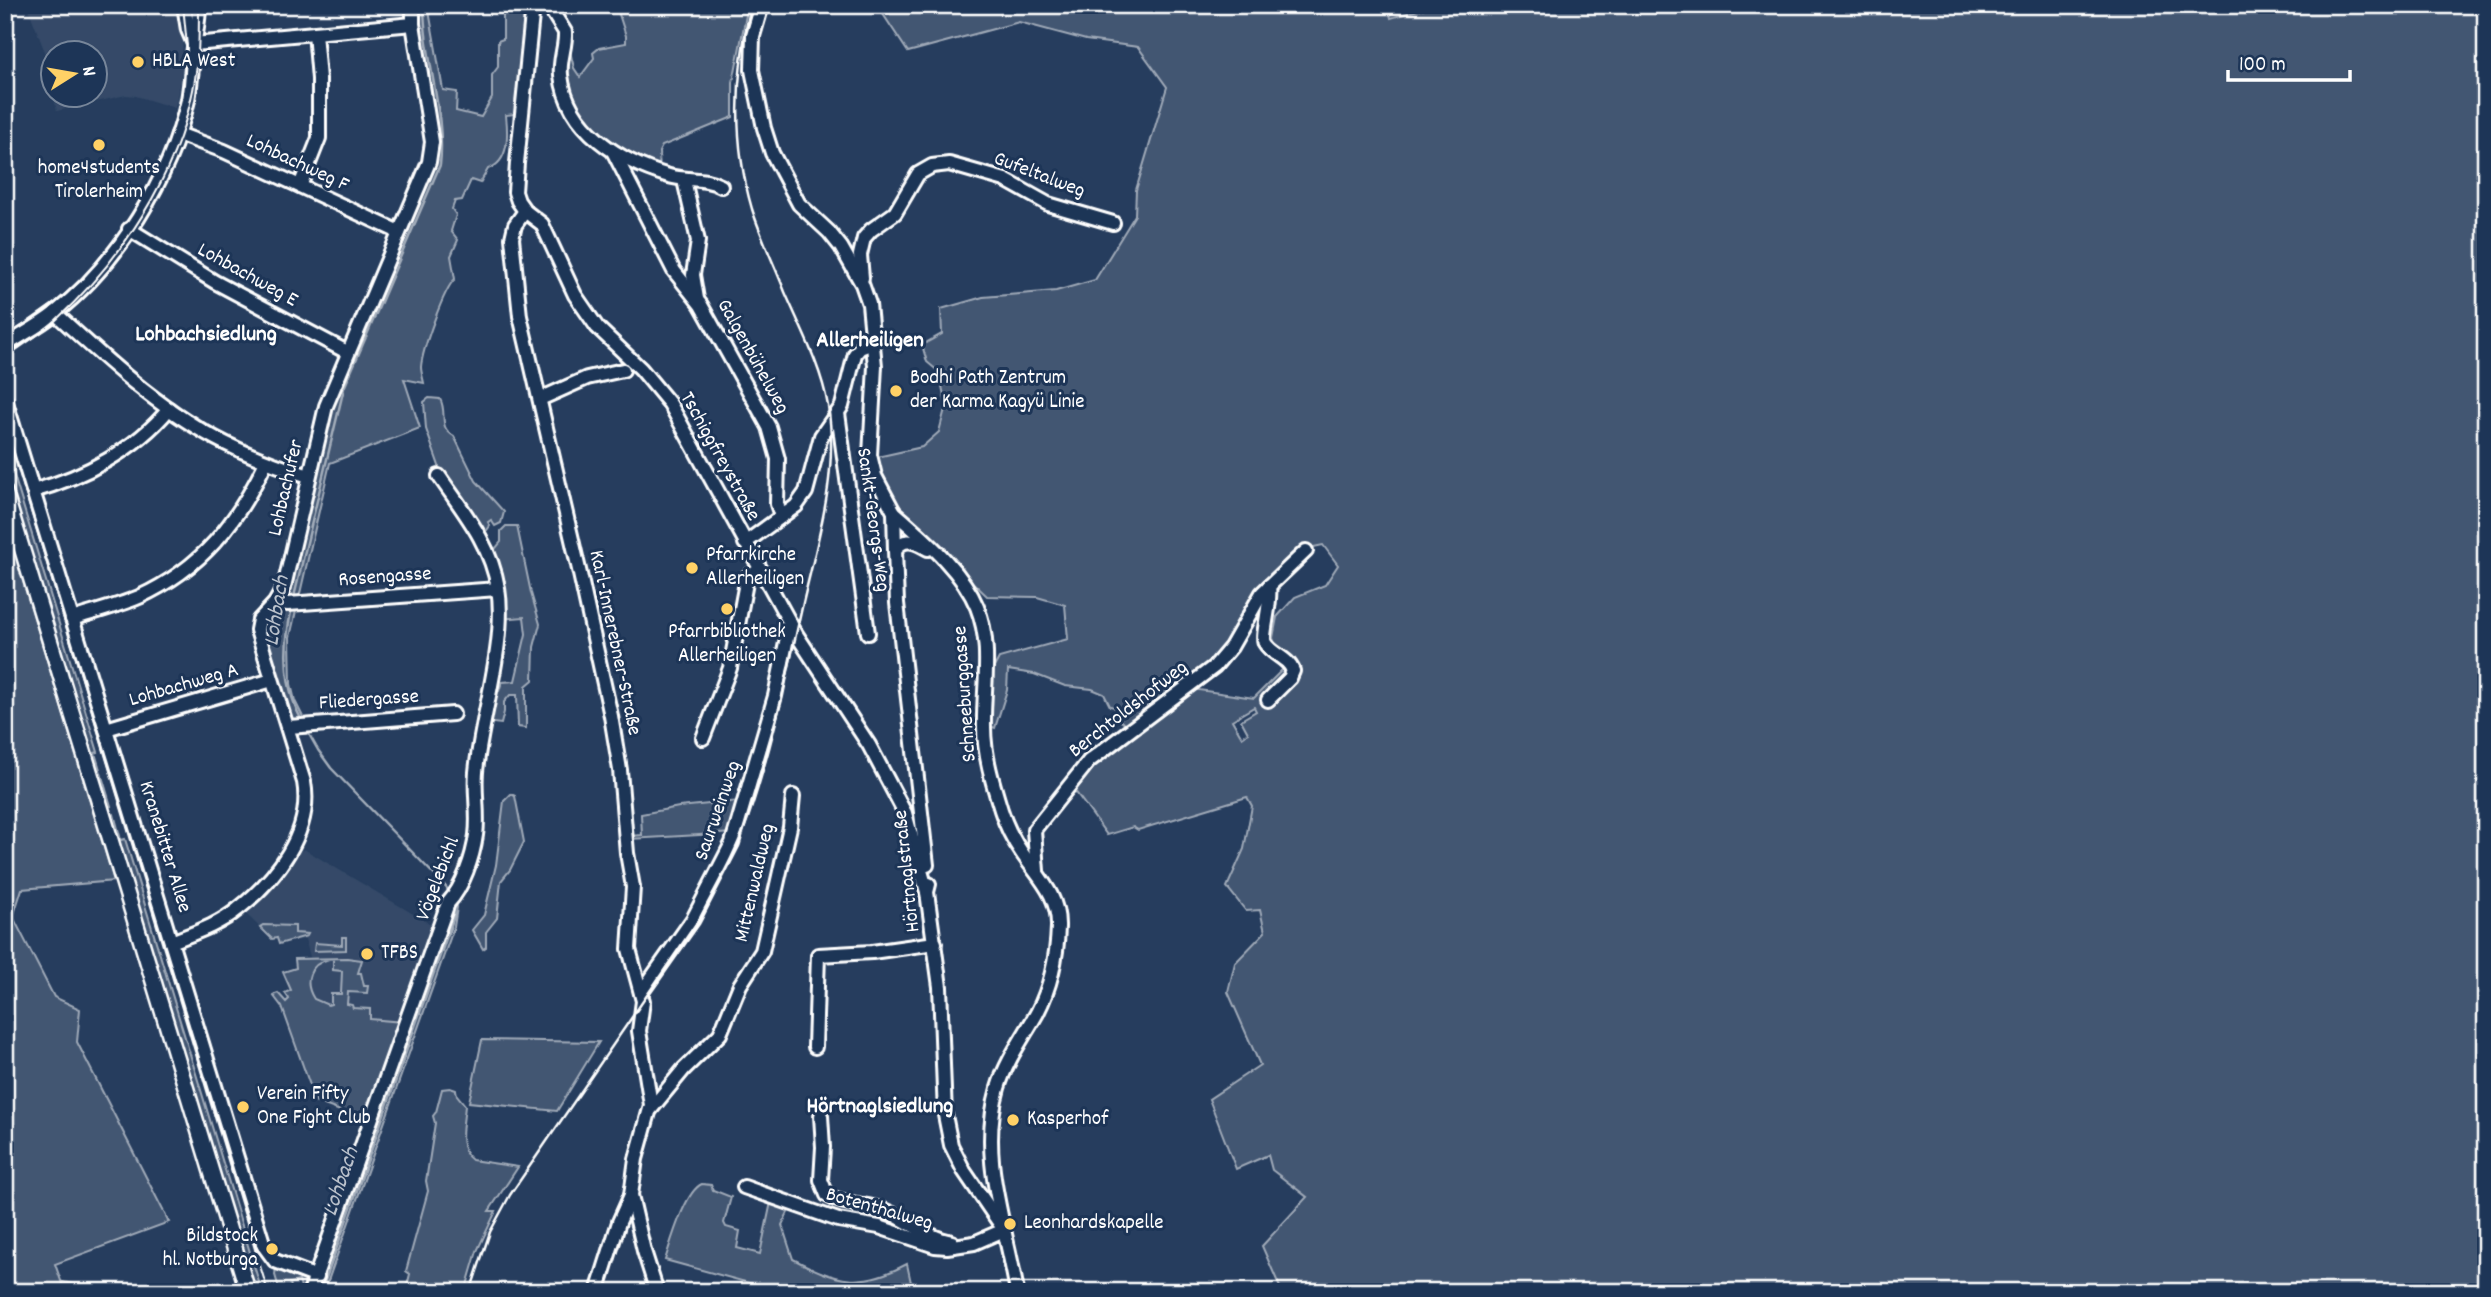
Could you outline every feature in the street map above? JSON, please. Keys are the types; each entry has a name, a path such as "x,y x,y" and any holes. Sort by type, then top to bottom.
{"main road":[{"path":"5,493 248,1292"}],"street":[{"path":"184,5 188,30 194,44"},
{"path":"5,346 55,313 100,270 130,229 156,183 178,134 190,88 199,5"},
{"name":"Lohbachufer","path":"171,942 204,929 237,910 269,881 296,841 306,807 297,726 272,680 257,631 259,620 287,604 284,587 326,406 431,152 432,142 412,24 413,5"},
{"path":"526,211 515,192 533,5"},
{"path":"548,5 565,33 561,60 565,92 572,108 588,130 614,153 637,166 684,180 705,180 721,186"},
{"path":"762,5 753,32 751,62 768,142 794,198 841,247 862,284 869,304 875,366 870,444 872,465 880,488 894,512"},
{"path":"194,44 412,24"},
{"path":"300,186 319,138 319,79 315,33"},
{"name":"Lohbachweg F","path":"178,134 224,151 399,232"},
{"name":"Galgenbühelweg","path":"614,153 674,271 697,300 732,357 772,432 779,464 777,504 780,516"},
{"name":"Gufeltalweg","path":"862,284 860,255 864,239 895,213 918,174 932,166 949,164 1005,180 1048,204 1113,223"},
{"name":"Galgenbühelweg","path":"684,180 698,241 693,275 697,300"},
{"name":"Karl-Innerebner-Straße","path":"526,211 515,225 512,238 520,316 613,728 620,770 627,853 633,887 629,949 643,1001 639,1031 651,1109 636,1159 631,1195 657,1292"},
{"name":"Tschiggfreystraße","path":"526,211 542,224 575,295 597,327 641,369 670,404 790,623 854,719 895,792 910,825 928,892"},
{"name":"Lohbachweg E","path":"130,229 215,282 347,352"},
{"path":"862,284 872,387"},
{"path":"55,313 169,409 216,438 266,462 309,476"},
{"name":"Sankt-Georgs-Weg","path":"745,543 796,506 806,492 821,436 838,413 844,399 855,354 868,345"},
{"path":"540,399 587,378 623,370"},
{"name":"Kranebitter Allee","path":"5,399 266,1251 280,1263 317,1277"},
{"path":"33,491 68,480 104,462 144,433 169,409"},
{"name":"Sankt-Georgs-Weg","path":"838,413 869,634"},
{"path":"72,619 140,596 177,575 205,554 222,536 249,498 266,462"},
{"name":"Vögelebichl","path":"310,1292 451,900 471,858 476,834 476,772 497,640 498,589 484,543 439,476"},
{"name":"Hörtnaglstraße","path":"894,512 896,587 940,987 945,1115 951,1145 964,1171 1004,1230"},
{"name":"Schneeburggasse","path":"894,512 943,558 973,598 982,621 987,665 984,727 991,771 1008,830 1054,899 1058,920 1054,968 1048,988 1006,1068 996,1096 991,1132 991,1160 1017,1292"},
{"path":"895,550 901,542 909,541 922,545 943,558"},
{"name":"Berchtoldshofweg","path":"1037,871 1034,831 1080,770 1215,666 1231,647 1260,596 1306,551"},
{"path":"704,738 730,668 747,577 760,570"},
{"path":"1268,700 1290,678 1293,671 1290,664 1265,644 1263,635 1271,598 1269,586"},
{"name":"Rosengasse","path":"287,604 498,589"},
{"name":"Saurweinweg","path":"641,993 693,919 732,843 775,696 790,623"},
{"name":"Lohbachweg A","path":"106,729 272,680"},
{"name":"Fliedergasse","path":"297,726 453,714"},
{"name":"Mittenwaldweg","path":"651,1109 684,1069 720,1034 740,985 764,948 790,827 793,796"},
{"path":"815,1048 818,955 872,952 935,943"},
{"path":"821,1116 824,1147 821,1180 827,1195 855,1205 887,1211 946,1241 966,1245"},
{"name":"Botenthalweg","path":"744,1187 838,1220 878,1227 935,1246 966,1245 1004,1230"},
{"path":"597,1292 619,1222 631,1195"}],"shaded area":[{"name":"HBLA West","path":"27,5 179,5 183,31 182,71 175,108 136,96 126,95 108,99 108,38 40,38"},
{"path":"417,5 428,5 443,90 457,92 456,111 481,117 492,98 492,75 498,67 498,41 503,39 503,5 533,5 522,113 506,115 507,139 504,154 488,169 480,183 471,180 462,200 455,201 452,209 456,215 451,231 458,240 451,256 455,279 434,320 425,348 421,367 424,383 404,379 420,428 330,463 290,637 291,684 295,701 307,725 302,733 297,727 289,727 259,620 275,603 326,406 429,162 417,51"},
{"path":"616,5 748,5 733,82 733,117 662,146 659,152 660,173 626,160 572,108 561,60 570,51 574,68 580,77 594,58 593,53 599,48 626,43"},
{"path":"877,5 1388,5 1391,18 1428,7 1448,8 1454,5 2486,5 2486,1292 1282,1292 1262,1246 1307,1197 1272,1170 1268,1155 1236,1169 1209,1099 1260,1065 1228,992 1235,963 1265,932 1260,910 1246,911 1227,887 1244,849 1252,806 1247,797 1138,830 1133,827 1107,835 1075,791 1098,762 1192,689 1254,698 1284,668 1273,638 1277,617 1295,597 1325,585 1338,565 1323,545 1304,549 1224,653 1133,723 1126,725 1114,716 1115,707 1110,706 1104,694 1092,689 1065,686 1034,674 1008,670 1007,690 995,728 987,725 990,675 999,658 1068,639 1065,605 1037,597 987,596 897,510 882,480 877,457 922,447 939,432 946,405 939,372 927,362 922,345 942,334 941,309 983,297 1056,291 1095,280 1135,215 1136,190 1167,87 1138,47 1086,40 1019,22 908,52","holes":["1254,707 1256,711 1241,720 1248,733 1242,737 1232,720"]},
{"path":"429,398 440,399 444,424 454,436 476,481 504,512 501,523 495,526 491,520 487,530 477,532 439,476 439,466 426,429 424,402"},
{"path":"5,446 98,752 95,753 111,806 108,807 111,815 114,814 121,840 125,839 262,1292 255,1292 252,1287 220,1185 6,480"},
{"path":"506,526 517,526 540,624 534,647 533,680 526,686 526,728 518,727 517,695 510,695 504,702 501,724 484,722 489,692 499,691 502,682 515,681 526,634 524,617 499,619 490,555 501,542 501,531"},
{"path":"13,548 114,881 22,889 13,917 54,997 80,1009 77,1042 169,1222 55,1264 65,1292 5,1292 5,550"},
{"path":"511,794 515,796 524,842 510,870 501,881 497,918 486,932 486,947 483,949 472,930 484,915 496,865 504,801"},
{"path":"739,801 734,833 630,839 630,836 642,835 641,814"},
{"name":"TFBS","path":"304,849 435,927 390,1049 310,998 306,984 311,960 305,939 279,944 278,938 272,939 247,915 247,910 268,890 296,854"},
{"path":"454,896 457,907 454,927 324,1292 318,1292"},
{"path":"295,926 295,933 308,934 279,944 277,938 272,939 260,927"},
{"path":"342,937 346,937 346,950 314,951 315,943 342,945"},
{"path":"347,958 362,960 358,973 361,973 364,986 368,986 367,993 348,992 347,1004 353,1008 370,1009 370,1019 402,1022 367,1121 316,1102 282,1007 273,995 278,993 286,1002 289,999 285,993 291,990 283,972 296,968 295,959","holes":["333,959 333,970 342,971 341,994 331,994 331,1004 328,1005 314,999 309,980 317,965"]},
{"path":"482,1040 599,1042 557,1111 469,1102"},
{"path":"442,1089 456,1090 465,1105 462,1142 467,1155 472,1160 518,1167 489,1211 496,1211 477,1251 465,1292 402,1292 408,1282 410,1274 406,1271 428,1191 426,1181 435,1123 433,1116"},
{"path":"702,1184 711,1185 713,1190 731,1197 724,1223 726,1227 740,1231 737,1248 760,1254 771,1202 791,1206 782,1225 793,1259 823,1273 849,1280 876,1277 907,1264 913,1292 782,1292 665,1260 684,1206"},
{"path":"276,1267 305,1277 304,1287 301,1288 299,1281 290,1283 292,1292 280,1292 275,1275"}],"waterway":[{"name":"Lohbach","path":"293,601 344,388 440,165 440,125 427,45 424,5"},
{"name":"Lohbach","path":"292,607 286,651 288,681 303,723"},
{"name":"Lohbach","path":"306,729 331,768 451,894"},
{"name":"Lohbach","path":"321,1292 454,916 454,904"},
{"path":"62,1282 109,1292"}],"tram line":[{"path":"183,5 187,46 184,85"},
{"path":"5,358 50,325 80,296 123,244 159,185 174,154 193,90 198,58 199,5"},
{"path":"5,338 56,302 84,278"},
{"path":"5,425 268,1292"}],"railway":[{"path":"470,1292 490,1232 510,1195 700,918 738,844 757,792 772,738 820,530 831,456 831,431 825,391 816,362 752,209 741,158 739,82 751,5"}],"place":[{"name":"HBLA West","path":"138,62"},
{"name":"home4students Tirolerheim","path":"99,145"},
{"name":"Bodhi Path Zentrum der Karma Kagyü Linie","path":"896,391"},
{"name":"Pfarrkirche Allerheiligen","path":"692,568"},
{"name":"Pfarrbibliothek Allerheiligen","path":"727,609"},
{"name":"TFBS","path":"367,954"},
{"name":"Verein Fifty One Fight Club","path":"243,1107"},
{"name":"Kasperhof","path":"1013,1120"},
{"name":"Leonhardskapelle","path":"1010,1224"},
{"name":"Bildstock hl. Notburga","path":"272,1249"}],"district":[{"name":"Lohbachsiedlung","path":"206,335"},
{"name":"Allerheiligen","path":"870,341"},
{"name":"Hörtnaglsiedlung","path":"880,1107"}]}
